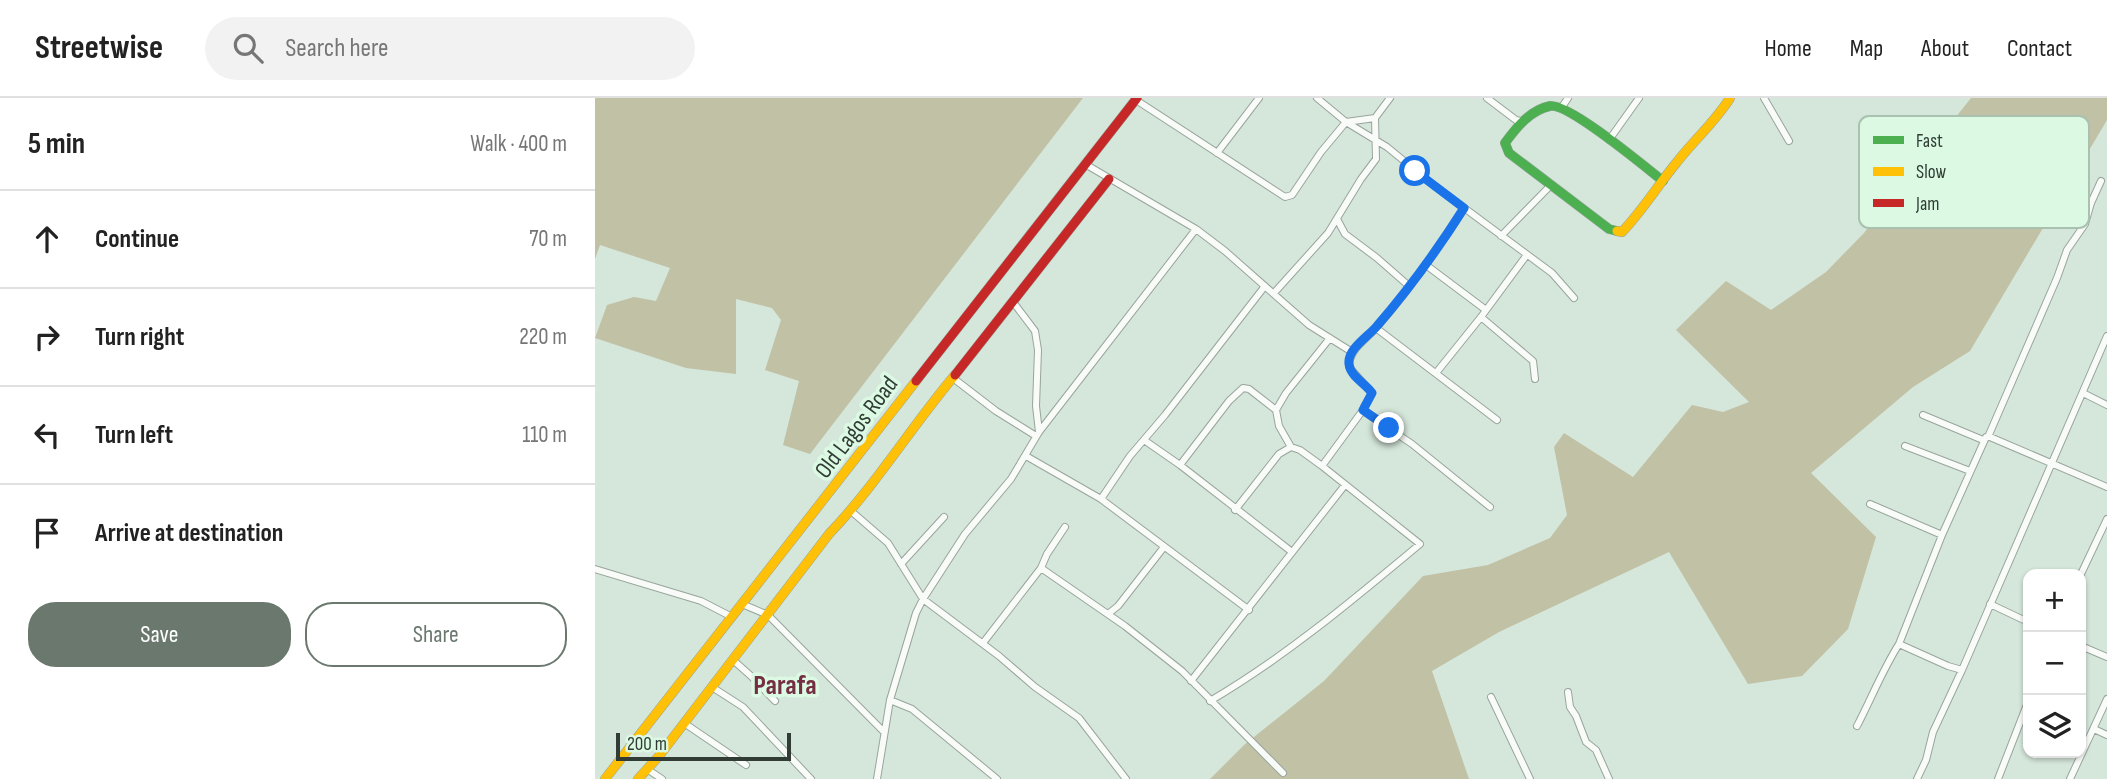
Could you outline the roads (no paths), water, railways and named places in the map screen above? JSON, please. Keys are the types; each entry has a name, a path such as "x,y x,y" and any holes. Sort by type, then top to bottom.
{"street":[{"path":"1217,153 1259,98"},
{"path":"1317,98 1346,122 1387,147 1526,256 1552,273 1574,298"},
{"path":"1274,293 1328,233 1376,159 1375,118 1390,98"},
{"path":"1487,98 1515,120 1521,121"},
{"path":"1562,107 1568,98"},
{"path":"1609,140 1639,98"},
{"path":"1663,181 1562,107 1550,106 1521,121 1505,143 1505,149 1551,185 1609,229 1622,232 1636,218 1730,98"},
{"path":"1764,98 1789,141"},
{"path":"1137,99 1280,195 1289,197 1346,122 1375,118"},
{"name":"Old Lagos Road","path":"605,779 1137,99"},
{"path":"1085,164 1196,229 1309,325 1352,352"},
{"path":"638,779 829,534 851,512 872,481 909,437 927,408 1109,178"},
{"path":"2089,210 2101,181"},
{"path":"1501,236 1551,185"},
{"path":"1322,466 1363,410 1372,393 1349,367 1352,352 1376,328 1426,265 1464,208"},
{"path":"1337,219 1345,234 1409,286"},
{"path":"1857,726 1882,679 1888,660 1899,644 1942,535 2057,278 2063,259 2082,228"},
{"path":"877,779 890,700 916,613 923,599 965,534 1011,479 1037,434 1196,229"},
{"path":"1328,233 1345,234"},
{"path":"1436,373 1526,256"},
{"path":"1426,265 1486,310"},
{"path":"1101,499 1121,468 1265,286"},
{"path":"1013,302 1035,331 1038,350 1037,434"},
{"path":"1481,317 1533,361 1535,379"},
{"path":"1376,328 1497,420"},
{"path":"1917,779 1926,760 1933,732 2107,336"},
{"path":"1210,701 1303,639 1420,544 1322,466 1300,450 1291,447 1279,426 1276,410 1286,393 1330,338"},
{"path":"953,378 996,411 1037,434"},
{"path":"1180,465 1229,401 1243,388 1249,389 1276,410"},
{"path":"2083,393 2107,404"},
{"path":"1363,410 1412,444 1490,507"},
{"path":"1923,415 2107,487"},
{"path":"1144,440 1292,552"},
{"path":"1905,446 1970,471"},
{"path":"1235,510 1279,454 1291,447"},
{"path":"1026,456 1101,499 1249,610"},
{"path":"1191,681 1345,485"},
{"path":"1870,504 1942,535"},
{"path":"851,512 888,543 923,599 1079,718 1126,779"},
{"path":"901,564 944,517"},
{"path":"2083,569 2107,519"},
{"path":"983,643 1041,568 1065,527"},
{"path":"1108,614 1118,606 1164,547"},
{"path":"1041,568 1108,614 1191,681 1283,773"},
{"path":"595,569 701,601 732,617"},
{"path":"742,604 768,615 883,731"},
{"path":"1990,604 2023,620"},
{"path":"1899,644 1962,670"},
{"path":"2086,648 2107,657"},
{"path":"733,660 775,701"},
{"path":"712,687 743,707 811,779"},
{"path":"1568,692 1568,703 1586,743 1596,750 1609,779"},
{"path":"1491,696 1530,779"},
{"path":"2070,779 2107,699"},
{"path":"890,700 912,709 997,779"},
{"path":"1999,779 2023,715"},
{"path":"684,723 745,765"},
{"path":"2094,729 2107,734"},
{"path":"647,769 662,779"}],"district":[{"name":"Parafa","path":"785,684"}]}
